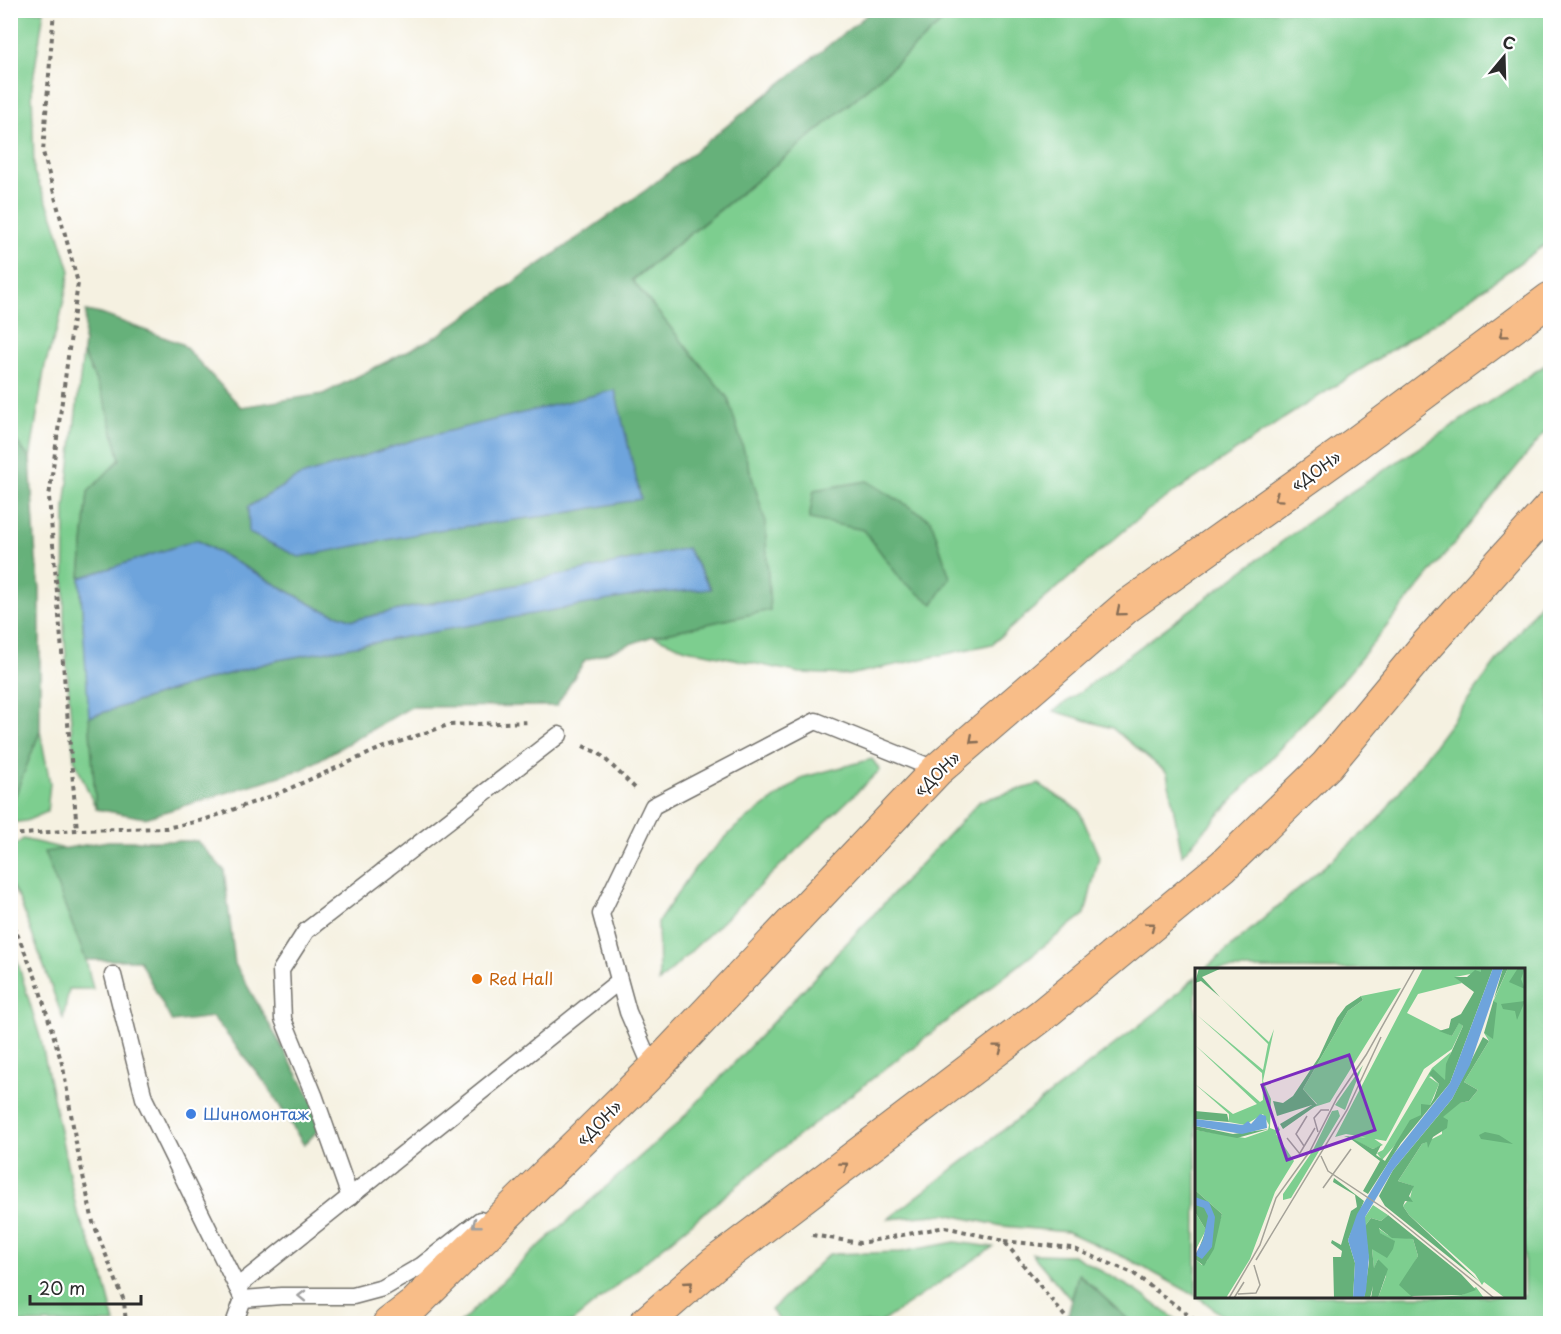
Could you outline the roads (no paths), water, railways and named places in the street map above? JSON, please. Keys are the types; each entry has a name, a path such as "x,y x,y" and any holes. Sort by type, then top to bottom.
{"highway":[{"name":"«ДОН»","path":"389,1323 414,1305 653,1070 938,770 1126,607 1355,444 1551,299"},
{"path":"645,1323 714,1264 1041,1016 1223,866 1327,765 1426,646 1551,508"}],"lane":[{"path":"653,1070 628,1012 601,914 653,806 816,722 938,770"},
{"path":"350,1197 314,1095 283,1018 281,970 306,931 559,735"},
{"path":"113,975 144,1098 240,1293 234,1323"},
{"path":"240,1293 350,1197 619,981"},
{"path":"240,1293 281,1296 353,1296 383,1288 421,1266 573,1150"}],"water":[{"path":"615,390 641,499 561,514 438,530 299,557 249,533 248,507 298,477 417,439"},
{"path":"196,540 318,608 353,620 687,548 711,589 643,594 278,660 192,684 89,717 80,578"}],"place":[{"name":"Red Hall","path":"477,979"},
{"name":"Шиномонтаж","path":"191,1114"}]}
